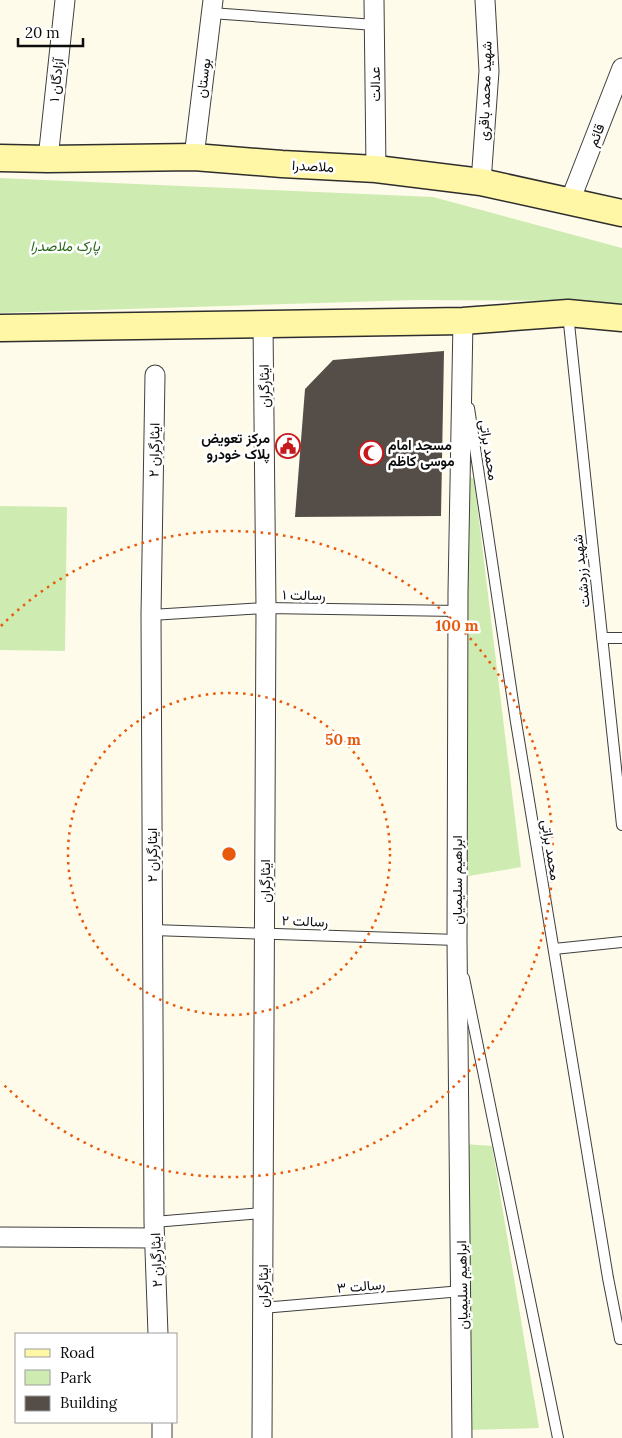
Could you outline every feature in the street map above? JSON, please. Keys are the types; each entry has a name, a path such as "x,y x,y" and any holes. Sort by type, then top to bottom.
{"street":[{"name":"آزادگان ۱","path":"48,159 65,0"},
{"name":"عدالت","path":"374,0 376,168"},
{"name":"شهید محمد باقری","path":"481,182 489,71 485,0"},
{"name":"بوستان","path":"194,157 212,7"},
{"name":"قائم","path":"570,201 622,68"},
{"name":"ملاصدرا","path":"0,158 194,157 282,164 376,168 481,182 622,213"},
{"path":"0,328 464,321 568,313 622,318"},
{"name":"ابراهیم سلیمیان","path":"462,1438 462,1291 456,940 458,611 464,321"},
{"name":"ایثارگران","path":"262,1438 266,608 263,324"},
{"name":"ایثارگران ۲","path":"155,375 151,615 155,1230 158,1333"},
{"path":"0,1237 155,1230"},
{"path":"162,1423 162,1438"}],"lane":[{"path":"212,7 374,25"},
{"name":"شهید زردشت","path":"568,313 622,825"},
{"name":"محمد براتی","path":"462,365 516,722 621,1339"},
{"name":"رسالت ۱","path":"151,615 266,608 458,611"},
{"path":"602,638 622,638"},
{"name":"رسالت ۲","path":"153,930 456,940"},
{"path":"456,940 558,1438"},
{"path":"554,949 622,942"},
{"path":"155,1230 263,1212"},
{"name":"رسالت ۳","path":"262,1308 462,1291"}],"green space":[{"name":"پارک ملاصدرا","path":"0,178 433,197 622,248 622,305 582,301 416,300 0,313"},
{"path":"466,475 474,479 521,867 463,877"},
{"path":"0,506 67,507 65,651 0,650"},
{"path":"465,1144 492,1146 539,1428 469,1430"}],"building":[{"name":"مسجد امام موسی کاظم","path":"444,351 441,516 295,517 305,389 333,360"}],"place":[{"name":"مرکز تعویض پلاک خودرو","path":"288,446"},
{"name":"مسجد امام موسی کاظم","path":"371,453"}]}
